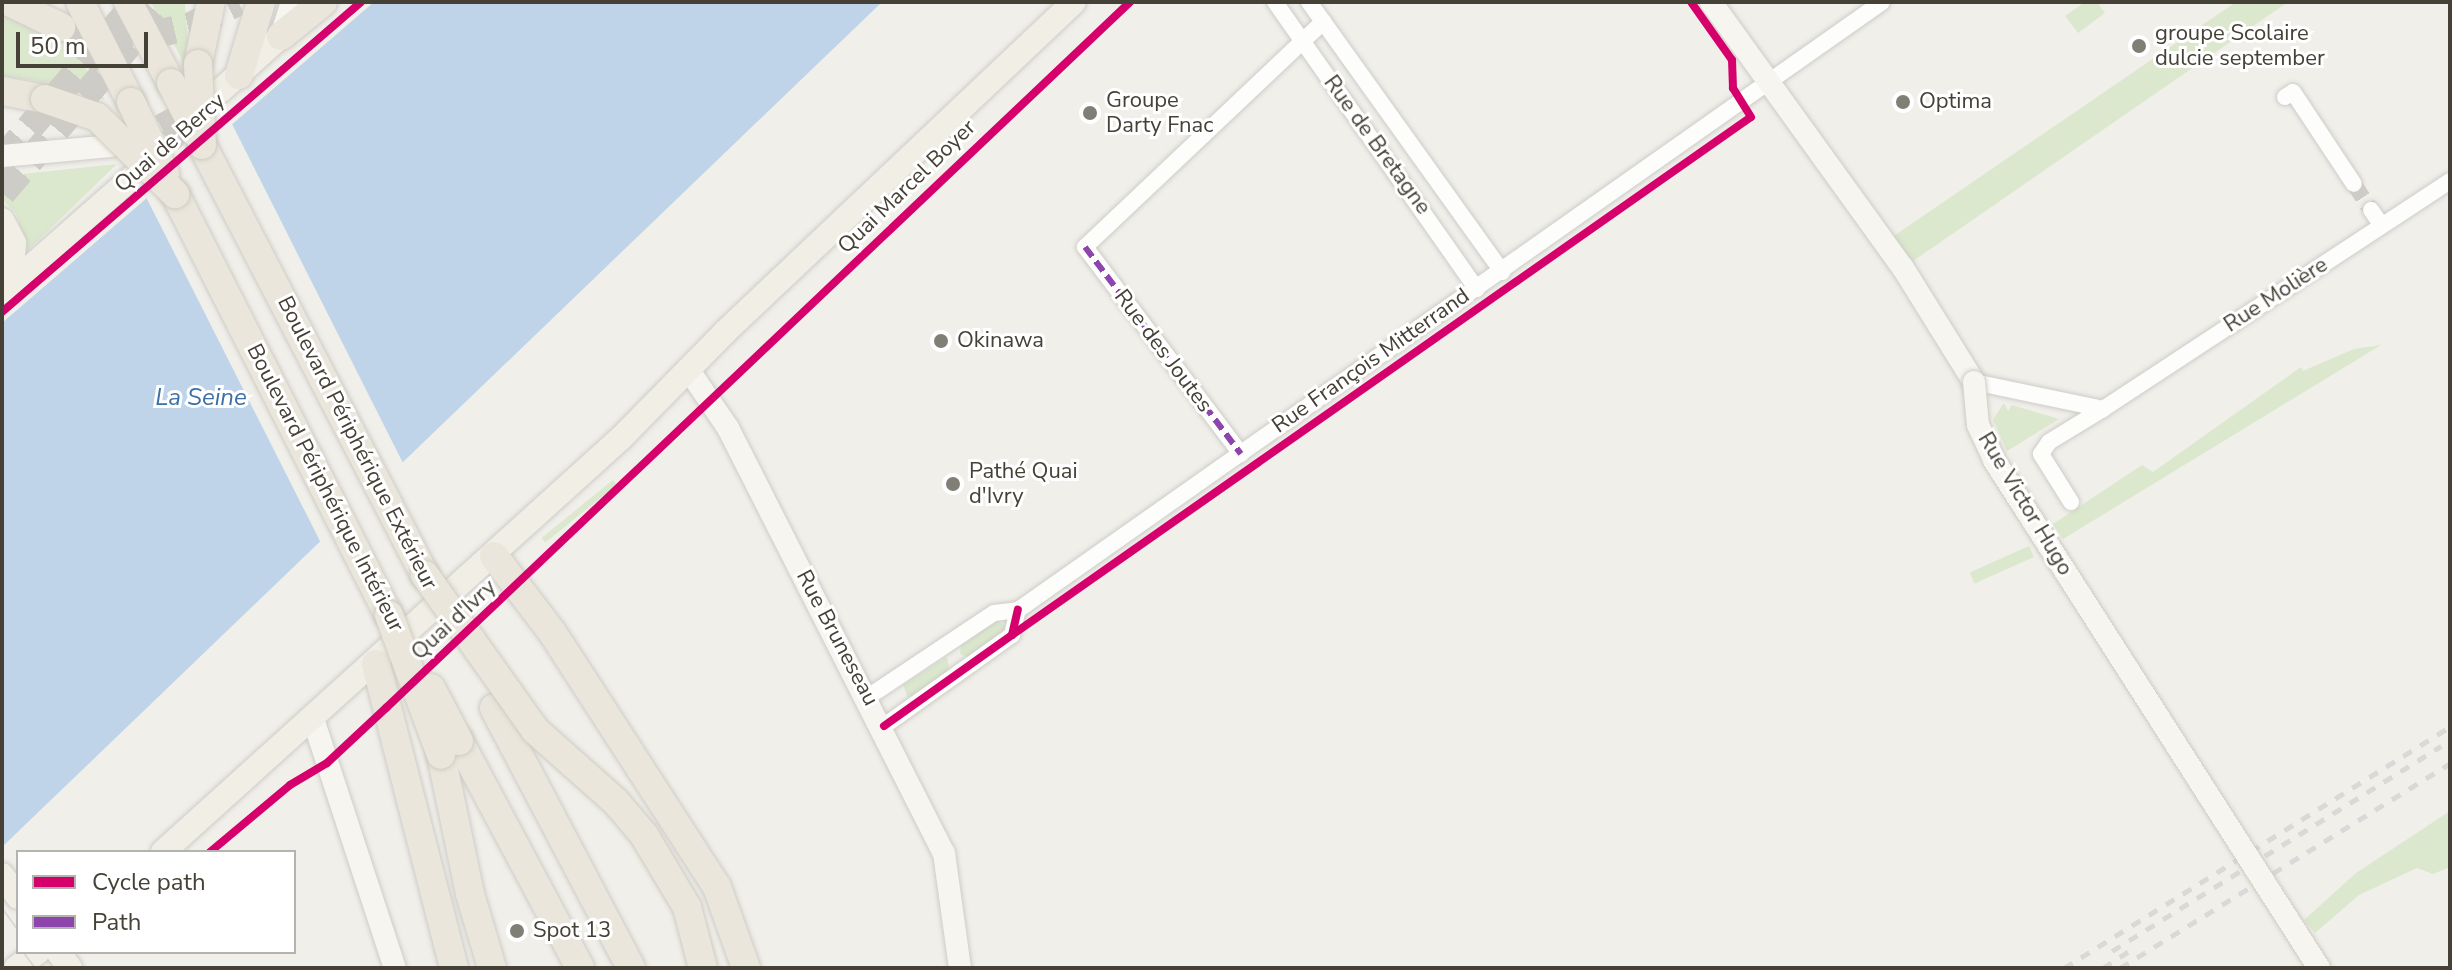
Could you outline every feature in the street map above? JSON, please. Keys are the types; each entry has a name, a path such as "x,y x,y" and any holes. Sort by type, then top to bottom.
{"highway":[{"path":"9,2 61,27"},
{"name":"Boulevard Périphérique Intérieur","path":"80,2 389,615 450,748 580,968"},
{"name":"Boulevard Périphérique Extérieur","path":"128,2 631,968"},
{"path":"196,2 202,145"},
{"path":"199,52 211,2"},
{"path":"230,83 261,2"},
{"path":"281,36 323,2"},
{"path":"2,91 45,99 97,117 175,194"},
{"path":"2,107 45,99"},
{"path":"494,556 552,632 717,887 746,968"},
{"path":"425,575 535,730 616,802 644,835 687,907 703,968"},
{"path":"376,664 454,968"},
{"path":"450,748 470,894 492,968"}],"main road":[{"path":"230,83 281,36 292,2"},
{"name":"Quai Marcel Boyer","path":"688,369 1074,2"},
{"name":"Rue Victor Hugo","path":"1711,2 1773,82 1943,327 1974,382 1978,425 1994,460 2319,968"},
{"name":"Quai de Bercy","path":"2,156 111,146"},
{"name":"Quai de Bercy","path":"6,288 134,176"},
{"path":"2,220 14,243 6,288"},
{"name":"Rue Bruneseau","path":"688,369 711,399 884,726 944,853 960,968"},
{"name":"Quai d'Ivry","path":"165,850 494,556 688,369"},
{"path":"313,719 395,968"},
{"path":"2,875 16,894"},
{"path":"16,968 35,954"}],"street":[{"name":"Rue de Bretagne","path":"1275,2 1477,289"},
{"name":"Rue de Bretagne","path":"1309,2 1502,272"},
{"name":"Rue François Mitterrand","path":"868,697 994,613 1018,610 1773,82 1882,2"},
{"path":"1301,39 1323,22"},
{"name":"Rue des Joutes","path":"1241,454 1085,247 1301,39"},
{"path":"2285,97 2293,92 2327,155 2354,184"},
{"name":"Rue Molière","path":"2071,502 2041,454 2049,442 2450,181"},
{"path":"2371,210 2382,226"},
{"path":"1974,382 2103,409"},
{"name":"Rue François Mitterrand","path":"884,726 1012,635 1018,610"},
{"path":"946,646 963,672"}],"green space":[{"path":"151,2 185,2 189,60 184,63"},
{"path":"2085,2 2097,2 2105,13 2078,33 2065,16"},
{"path":"2236,2 2288,2 1903,268 1885,242"},
{"path":"2,14 47,37 70,42 105,100 51,83 2,76"},
{"path":"117,164 28,250 16,213 2,199 2,176"},
{"path":"2381,345 2063,539 2053,524 2142,465 2153,472 2301,367 2303,371 2354,349"},
{"path":"2004,403 2008,411 2012,405 2059,419 2007,451 1993,419"},
{"path":"613,480 617,485 545,543 542,538"},
{"path":"2029,546 2034,557 1975,583 1970,572"},
{"path":"995,620 1004,625 1003,634 967,657 960,654 961,645"},
{"path":"947,657 950,672 908,698 903,685"},
{"path":"2450,811 2448,868 2433,874 2417,868 2359,895 2315,933 2304,920 2356,873"}],"water":[{"name":"La Seine","path":"374,2 882,2 2,847 2,323"}],"pier":[{"path":"231,122 404,465 322,545 145,195"}],"tunnel":[{"path":"2,160 137,2"},
{"path":"2,193 165,2"},
{"path":"61,27 105,36 147,36 191,26 238,2"},
{"path":"131,141 200,104"},
{"path":"144,166 204,108"},
{"path":"2354,184 2371,210"}],"tram line":[{"path":"2,908 16,927"},
{"path":"24,954 35,968"}],"railway":[{"path":"2064,968 2450,727"},
{"path":"2112,951 2441,746"},
{"path":"2120,968 2450,763"},
{"path":"2103,968 2128,952"}],"marked path":[{"path":"1085,247 1241,454"}],"cycle path":[{"path":"2,312 361,2"},
{"path":"212,850 290,785 327,763 1130,2"},
{"path":"1012,635 1751,117 1733,88 1732,60 1691,2"},
{"path":"884,726 1012,635 1018,610"}],"place":[{"name":"groupe Scolaire dulcie september","path":"2139,46"},
{"name":"Optima","path":"1903,102"},
{"name":"Groupe Darty Fnac","path":"1090,113"},
{"name":"Okinawa","path":"941,341"},
{"name":"Pathé Quai d'Ivry","path":"953,484"},
{"name":"Spot 13","path":"517,931"}]}
